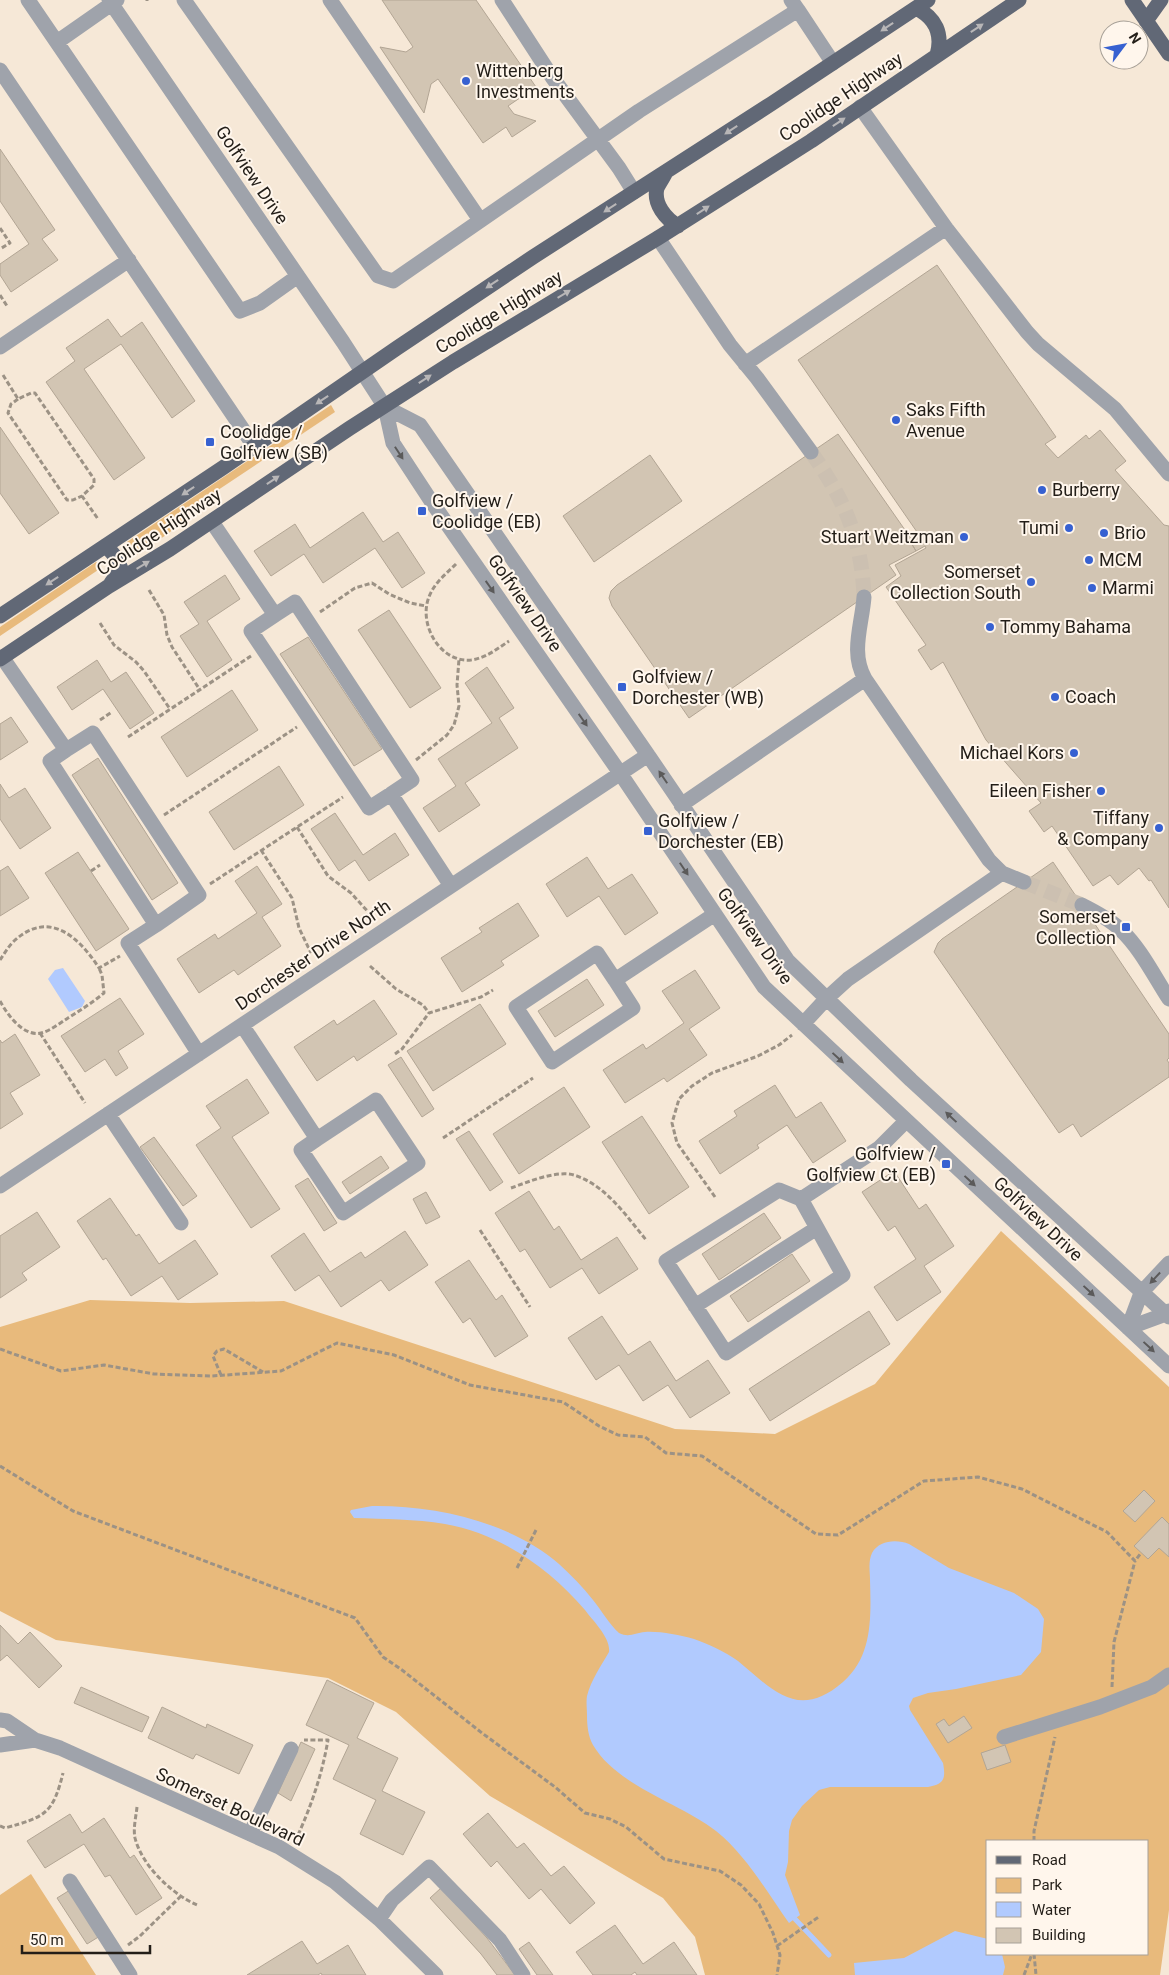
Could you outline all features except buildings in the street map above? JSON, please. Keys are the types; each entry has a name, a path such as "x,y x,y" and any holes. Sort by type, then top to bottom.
{"main road":[{"name":"Coolidge Highway","path":"1,658 109,586 212,522 350,428 461,357 678,226 1019,0"},
{"path":"1132,0 1145,20"},
{"path":"1147,20 1162,0"},
{"name":"Coolidge Highway","path":"0,616 533,257 922,4"},
{"path":"922,4 925,13 934,21 939,33 937,55"},
{"path":"1149,25 1169,54"},
{"path":"666,172 657,189 657,198 663,214 678,226"},
{"path":"105,546 118,559 120,569 109,586"}],"street":[{"path":"28,0 240,311 260,302 298,276"},
{"path":"184,0 378,276 393,281 794,5 833,63"},
{"path":"330,0 480,220"},
{"path":"502,0 552,77 619,168 634,192"},
{"path":"57,42 113,1"},
{"name":"Golfview Drive","path":"113,1 385,406 393,443 442,517 620,773 764,987 798,1029 906,1121 1169,1366"},
{"path":"0,70 254,446"},
{"path":"860,107 946,228 1027,332 1115,410 1169,474"},
{"path":"745,364 946,228"},
{"path":"658,238 730,345 811,452"},
{"path":"0,347 129,260"},
{"name":"Golfview Drive","path":"385,406 420,425 788,961 826,999 1141,1293 1168,1314"},
{"path":"212,522 275,615"},
{"path":"864,597 857,660 865,679 983,852 995,867 1024,882"},
{"path":"295,602 412,780 369,808 251,630 275,615 295,602"},
{"path":"1,658 66,750"},
{"path":"681,804 865,679"},
{"path":"156,925 50,761 93,733 199,896 128,944 199,1054"},
{"name":"Dorchester Drive North","path":"0,1186 648,755"},
{"path":"391,794 451,886"},
{"path":"798,1029 848,979 1002,872"},
{"path":"1082,905 1122,931 1138,951 1169,999"},
{"path":"615,980 715,914"},
{"path":"597,954 615,980 633,1008 552,1062 516,1007 597,954"},
{"path":"242,1025 317,1139"},
{"path":"376,1100 418,1163 343,1214 300,1150 317,1139 376,1100"},
{"path":"108,1114 181,1223"},
{"path":"801,1200 879,1148 906,1121"},
{"path":"778,1190 801,1200 843,1275 726,1353 666,1261 778,1190"},
{"path":"695,1306 817,1228"},
{"path":"1128,1328 1141,1293 1169,1263"},
{"path":"1128,1328 1168,1314"},
{"path":"1004,1738 1111,1703 1152,1687 1169,1675"},
{"name":"Somerset Boulevard","path":"0,1720 7,1721 35,1740 60,1748 279,1847 335,1882 379,1919 436,1975"},
{"name":"Somerset Boulevard","path":"0,1746 35,1740"},
{"path":"250,1834 291,1749"},
{"path":"379,1919 392,1900 429,1867 500,1940 523,1975"},
{"path":"70,1881 130,1975"}],"path":[{"path":"0,228 10,243 0,250"},
{"path":"0,295 7,306"},
{"path":"3,375 18,399"},
{"path":"35,393 94,479 94,485 82,496 73,500 67,500 8,414 11,404 18,399 35,393"},
{"path":"82,496 98,519"},
{"path":"456,564 429,595 426,606 429,633 434,641 441,648 459,659 469,660 493,652 509,641"},
{"path":"328,607 355,588 372,583 389,594 410,603 426,606"},
{"path":"149,590 164,615 167,635 172,647 200,690"},
{"path":"100,623 114,645 136,662 144,671 170,709"},
{"path":"425,754 447,735 458,717 457,685 459,659"},
{"path":"128,737 243,661"},
{"path":"173,809 290,732"},
{"path":"218,879 336,801"},
{"path":"297,828 328,876 351,893 370,914"},
{"path":"261,850 292,898 299,928 311,953"},
{"path":"91,872 103,863"},
{"path":"0,961 6,950 22,935 32,930 52,927 62,929 73,938 99,968 102,975 104,994 56,1026 40,1033 32,1033 16,1023 6,1012 0,1001"},
{"path":"99,968 109,962"},
{"path":"370,966 396,989 423,1004 430,1013"},
{"path":"396,1054 430,1013 481,997 493,990"},
{"path":"715,1197 677,1143 672,1123 679,1099 692,1086 712,1073 758,1056 779,1045 798,1029"},
{"path":"40,1033 85,1103"},
{"path":"443,1138 532,1078"},
{"path":"511,1188 530,1180 551,1175 573,1175 594,1185 614,1203 647,1241"},
{"path":"480,1230 530,1307"},
{"path":"0,1348 61,1371 104,1365 154,1374 221,1375 281,1371 337,1342 394,1355 470,1385 563,1402 599,1426 618,1435 646,1437 666,1453 702,1456 816,1534 838,1535 924,1481 978,1477 1022,1489 1107,1532 1135,1561"},
{"path":"221,1375 213,1356 217,1351 224,1349 263,1373"},
{"path":"0,1466 73,1510 354,1618 383,1657 416,1680 482,1733 555,1787 585,1813 610,1819 626,1828 664,1859 720,1871 741,1885 759,1904 777,1946 780,1955 777,1975"},
{"path":"518,1568 536,1530"},
{"path":"1111,1703 1114,1642 1135,1561 1142,1553"},
{"path":"1034,1840 1034,1831 1046,1772 1059,1720"},
{"path":"291,1749 296,1740 328,1740 322,1772 312,1805 298,1835"},
{"path":"0,1826 5,1828 38,1818 52,1806 63,1773"},
{"path":"137,1807 135,1837 142,1854 156,1873 181,1896 196,1905"},
{"path":"116,1953 140,1936 181,1896"},
{"path":"777,1946 820,1916"},
{"path":"1024,1975 1033,1955"},
{"path":"1033,1955 1036,1975"}],"green space":[{"path":"331,405 335,412 212,494 169,533 133,556 127,542"},
{"path":"96,562 101,563 101,568 0,636 0,627"},
{"path":"1001,1231 1169,1387 1169,1910 1160,1975 705,1975 695,1937 663,1898 490,1796 396,1712 328,1678 56,1640 0,1611 0,1327 90,1300 190,1303 284,1301 675,1429 775,1434 875,1384"},
{"path":"31,1874 96,1975 0,1975 0,1895"}],"water":[{"path":"63,968 85,1001 82,1007 69,1012 48,979 55,970"},
{"path":"372,1506 396,1506 446,1513 495,1527 518,1537 540,1549 577,1581 619,1633 629,1635 645,1632 663,1633 694,1639 717,1648 738,1661 775,1691 799,1700 813,1699 827,1693 853,1672 865,1648 868,1635 870,1622 871,1556 879,1545 894,1541 909,1544 949,1568 1014,1593 1038,1609 1044,1619 1041,1652 1021,1675 928,1693 913,1698 909,1706 910,1710 943,1763 944,1777 938,1784 928,1787 830,1787 819,1790 802,1806 792,1820 789,1831 788,1862 785,1875 800,1915 789,1923 756,1874 737,1851 716,1831 617,1772 593,1745 588,1727 587,1696 609,1652 609,1647 601,1630 556,1580 522,1555 485,1536 466,1529 434,1522 354,1518 350,1512 351,1510"},
{"path":"955,1931 986,1939 986,1955 1002,1955 1005,1967 1003,1975 855,1975 854,1963 904,1958"}],"waterway":[{"path":"795,1919 829,1955"}],"tunnel":[{"path":"811,452 833,486 849,520 860,556 864,597"},
{"path":"1024,882 1082,905"}],"place":[{"name":"Wittenberg Investments","path":"466,81"},
{"name":"Saks Fifth Avenue","path":"896,420"},
{"name":"Coolidge / Golfview (SB)","path":"210,442"},
{"name":"Burberry","path":"1042,490"},
{"name":"Golfview / Coolidge (EB)","path":"422,511"},
{"name":"Tumi","path":"1069,528"},
{"name":"Brio","path":"1104,533"},
{"name":"Stuart Weitzman","path":"964,537"},
{"name":"MCM","path":"1089,560"},
{"name":"Somerset Collection South","path":"1031,582"},
{"name":"Marmi","path":"1092,588"},
{"name":"Tommy Bahama","path":"990,627"},
{"name":"Golfview / Dorchester (WB)","path":"622,687"},
{"name":"Coach","path":"1055,697"},
{"name":"Michael Kors","path":"1074,753"},
{"name":"Eileen Fisher","path":"1101,791"},
{"name":"Tiffany & Company","path":"1159,828"},
{"name":"Golfview / Dorchester (EB)","path":"648,831"},
{"name":"Somerset Collection","path":"1126,927"},
{"name":"Golfview / Golfview Ct (EB)","path":"946,1164"}]}
